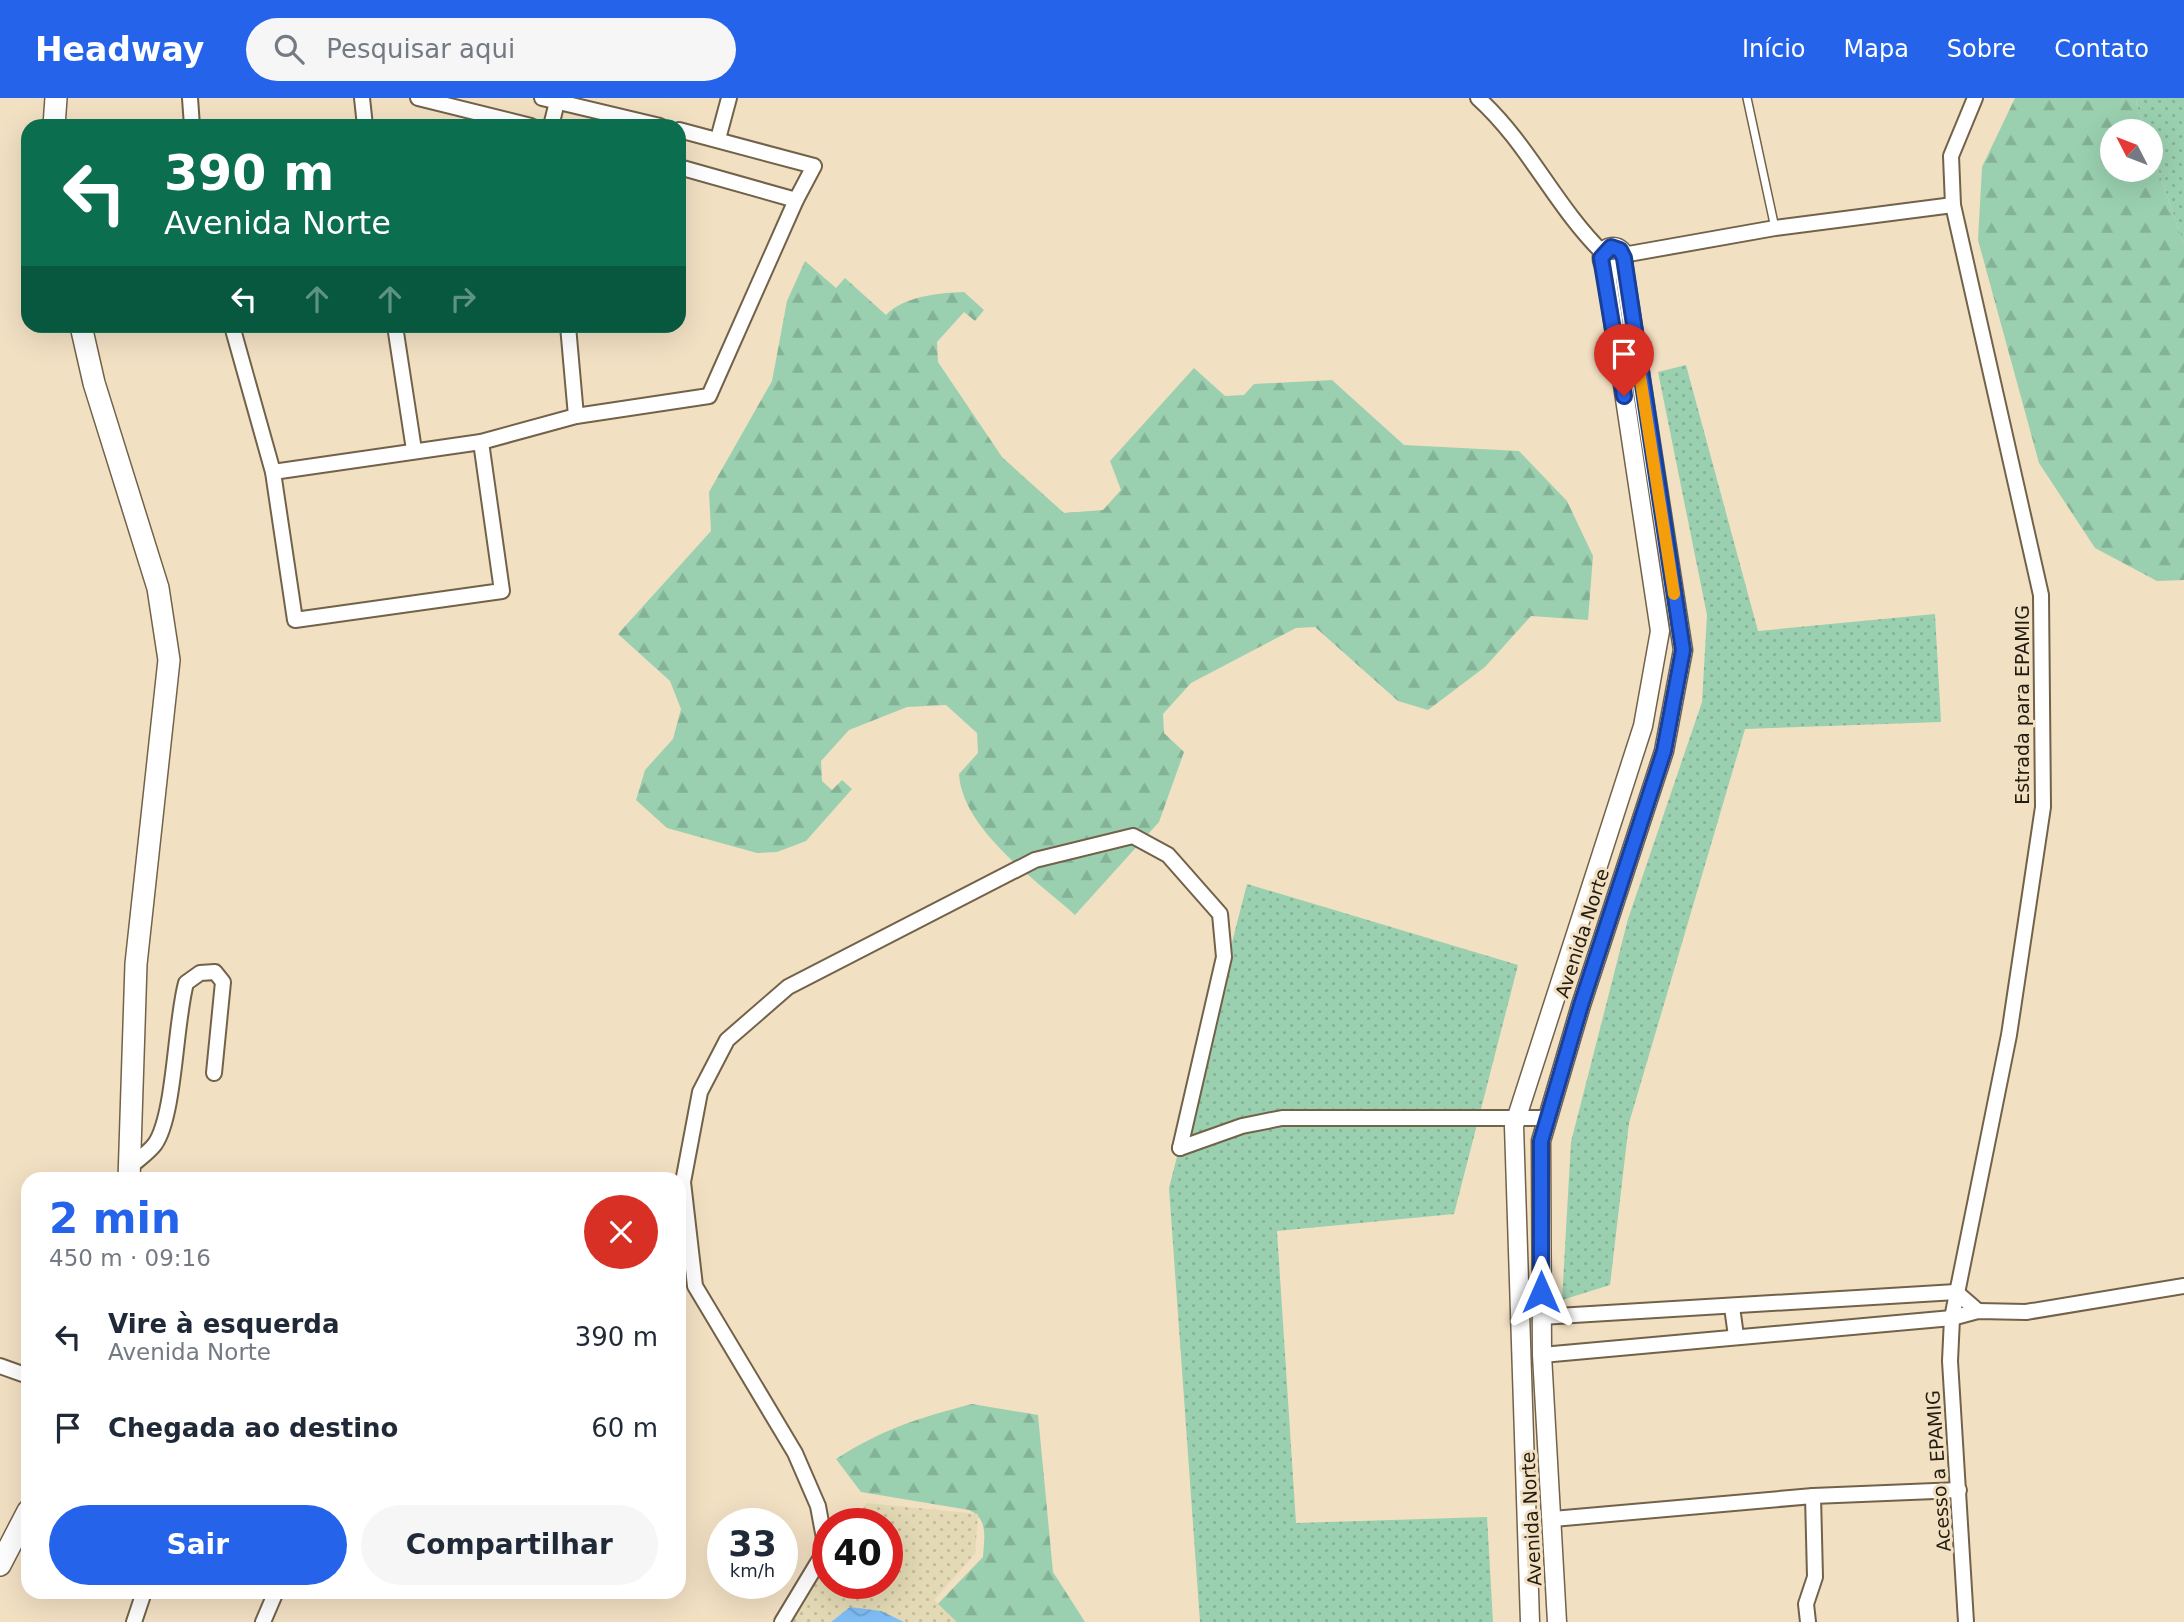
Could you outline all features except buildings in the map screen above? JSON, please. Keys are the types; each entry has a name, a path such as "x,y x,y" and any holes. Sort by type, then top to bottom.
{"main road":[{"path":"54,119 56,98"},
{"path":"83,333 94,383 158,588 169,660 136,964 130,1172"},
{"path":"0,1565 21,1524"}],"street":[{"path":"190,98 192,119"},
{"path":"362,98 364,119"},
{"path":"418,98 503,119"},
{"path":"542,98 633,119"},
{"path":"718,139 729,98"},
{"path":"1478,98 1503,121 1578,228 1615,270 1623,259 1775,228 1953,205"},
{"name":"Estrada para EPAMIG","path":"1952,1318 1956,1292 1964,1270 2009,1035 2043,807 2041,595 1953,205 1951,156 1975,98"},
{"path":"553,119 558,100"},
{"path":"273,472 481,442 576,416 709,396 796,200 814,166 686,132"},
{"path":"686,169 796,200"},
{"name":"Avenida Norte","path":"1557,1622 1542,1355 1541,1141 1664,751 1683,650 1623,259"},
{"name":"Avenida Norte","path":"1530,1622 1514,1126 1643,726 1660,631 1604,260"},
{"path":"234,333 273,472 295,620 502,590 481,442"},
{"path":"396,333 414,450"},
{"path":"569,333 576,416"},
{"path":"685,1172 699,1092 727,1040 788,987 1035,860 1133,836 1168,855 1220,914 1224,957 1180,1148 1242,1126 1282,1118 1547,1118"},
{"path":"131,1172 156,1143 166,1115 180,1007 186,983 200,973 215,971 223,982 214,1073"},
{"path":"686,1207 695,1286 795,1452 818,1506 826,1549 782,1622"},
{"path":"1542,1355 1952,1318 1978,1311 2026,1312 2184,1286"},
{"path":"1541,1317 1956,1292 1978,1311"},
{"path":"1732,1307 1735,1336"},
{"name":"Acesso a EPAMIG","path":"1952,1318 1950,1361 1966,1622"},
{"path":"0,1366 21,1374"},
{"path":"1552,1518 1813,1496 1959,1490"},
{"path":"1808,1622 1806,1604 1815,1577 1813,1496"},
{"path":"134,1622 142,1599"},
{"path":"263,1622 273,1599"}],"lane":[{"path":"1747,98 1775,228"}],"green space":[{"path":"2015,98 2138,98 2136,102 2141,119 2100,119 2100,182 2162,182 2184,245 2184,580 2157,581 2095,548 2039,463 1978,240 1982,167"},
{"path":"2138,98 2184,98 2184,245 2162,182 2163,119 2141,119 2136,102"},
{"path":"805,261 836,288 845,278 886,315 912,300 954,292 964,292 984,310 975,321 964,312 937,342 938,362 1002,457 1064,513 1103,510 1121,490 1110,461 1194,368 1225,396 1244,395 1254,384 1332,380 1404,445 1519,451 1567,501 1593,556 1588,620 1531,616 1485,667 1428,710 1398,701 1315,627 1296,628 1191,683 1163,714 1164,733 1184,752 1159,822 1075,915 1003,852 973,814 963,794 959,774 978,753 977,733 946,705 907,707 849,730 821,761 822,781 832,790 842,780 852,789 806,841 777,852 757,853 667,828 636,800 645,770 673,739 681,709 670,681 618,634 711,531 709,492 772,381 787,301"},
{"path":"1686,365 1758,631 1935,614 1941,722 1745,729 1629,1123 1610,1285 1562,1300 1571,1142 1628,919 1702,702 1707,615 1658,372"},
{"path":"1247,884 1518,965 1454,1214 1277,1231 1296,1523 1487,1517 1493,1622 1200,1622 1169,1188"},
{"path":"972,1404 1038,1415 1053,1572 1085,1622 951,1622 934,1608 983,1557 984,1530 980,1518 969,1510 861,1492 836,1459 901,1426"}],"sand":[{"path":"867,1503 978,1514 975,1554 934,1600 957,1622 787,1622 812,1576 812,1599 903,1599 903,1508 862,1508"}],"water":[{"path":"850,1607 881,1611 904,1622 831,1622"}],"slow traffic":[{"path":"1636,350 1674,594"}],"route":[{"path":"1541,1292 1541,1141 1581,1005 1664,751 1683,650 1624,258 1620,250 1611,247 1606,249 1601,258 1605,266 1624,396"}]}
